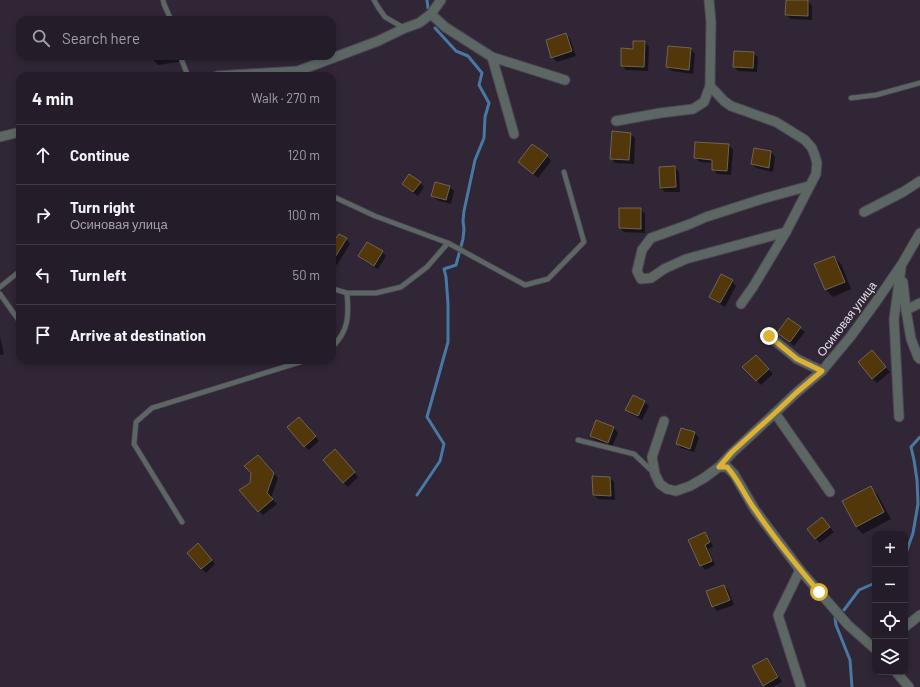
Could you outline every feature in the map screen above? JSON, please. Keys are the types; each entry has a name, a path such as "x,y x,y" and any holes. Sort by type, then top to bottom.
{"street":[{"path":"336,56 378,41 419,23 431,14 441,0"},
{"path":"616,121 693,109 704,102 710,86 711,22 709,0"},
{"path":"431,14 445,27 492,57 565,80"},
{"path":"492,57 514,134"},
{"path":"271,72 298,70 326,60"},
{"path":"710,86 724,101 731,106 776,122 804,140 812,148 816,156 817,163 816,174 786,232 741,304"},
{"path":"0,138 16,133"},
{"path":"864,212 903,192 920,181"},
{"path":"786,232 686,259 664,269 651,278 641,279 637,271 642,250 651,238 706,217 809,186"},
{"name":"Осиновая улица","path":"655,474 660,484 667,489 676,491 690,486 719,467 732,452 822,371 851,336 902,264 920,233"},
{"path":"902,264 906,310 911,339 919,359"},
{"path":"899,417 894,319 902,264"},
{"path":"906,310 920,303"},
{"path":"769,336 797,359 822,371"},
{"path":"775,413 830,492"},
{"path":"655,474 652,457 664,421"},
{"path":"719,467 727,467 734,474 755,510 800,570 848,625 872,646"},
{"path":"800,570 778,615 800,687"},
{"path":"908,625 920,615"},
{"path":"899,675 910,687"}],"lane":[{"path":"163,0 169,16"},
{"path":"374,0 386,17 405,28"},
{"path":"182,60 186,72"},
{"path":"851,98 876,95 920,83"},
{"path":"336,198 375,216 448,243 525,285 548,280 584,242 564,172"},
{"path":"336,290 346,293 376,293 401,287 427,266 448,243"},
{"path":"0,287 16,274"},
{"path":"336,344 346,324 348,311 346,293"},
{"path":"0,294 16,316"},
{"path":"182,522 134,444 136,422 152,408 294,364"},
{"path":"578,440 634,454 655,474"}],"building":[{"path":"786,0 808,0 808,16 785,15"},
{"path":"566,33 572,51 551,58 546,40"},
{"path":"633,41 645,41 644,67 621,66 621,48 633,49"},
{"path":"668,46 691,48 689,70 666,67"},
{"path":"734,51 754,52 753,68 733,67"},
{"path":"612,131 631,133 629,160 610,159"},
{"path":"695,142 729,144 727,171 712,170 712,160 694,158"},
{"path":"532,144 548,155 533,174 518,162"},
{"path":"754,148 771,151 769,168 751,164"},
{"path":"675,166 676,187 660,188 659,167"},
{"path":"409,174 421,182 413,192 402,184"},
{"path":"435,182 450,186 446,200 431,196"},
{"path":"619,208 641,208 641,229 619,228"},
{"path":"339,234 347,238 336,256 336,238"},
{"path":"367,242 383,251 374,266 358,256"},
{"path":"834,256 845,282 825,290 814,264"},
{"path":"721,274 733,280 720,303 709,297"},
{"path":"788,318 801,327 790,342 777,333"},
{"path":"872,350 886,367 872,379 858,362"},
{"path":"756,355 769,369 756,381 742,367"},
{"path":"633,395 645,401 638,416 625,410"},
{"path":"299,417 316,436 304,447 287,427"},
{"path":"596,420 614,427 608,443 590,436"},
{"path":"681,428 695,432 690,449 676,444"},
{"path":"335,449 355,472 343,483 323,460"},
{"path":"258,455 274,473 267,493 273,499 258,512 239,490 250,483 251,473 244,466"},
{"path":"592,476 610,477 611,496 593,495"},
{"path":"871,486 884,512 856,527 842,501"},
{"path":"822,517 830,527 815,539 807,529"},
{"path":"705,532 710,542 705,545 712,561 700,566 688,540"},
{"path":"198,543 212,560 201,569 187,553"},
{"path":"724,585 730,600 712,607 706,591"},
{"path":"767,658 778,677 763,686 752,666"}],"waterway":[{"path":"427,0 428,8"},
{"path":"417,495 440,461 444,444 427,417 448,342 448,304 444,269 456,265 463,239 464,211 475,160 484,138 485,117 489,103 479,85 482,73 468,56 456,51 435,28"},
{"path":"908,547 913,533 918,504 917,480 911,447 920,437"},
{"path":"844,610 859,590 872,584"},
{"path":"835,618 836,625 850,660 852,687"}],"route":[{"path":"769,336 797,359 822,371 732,452 719,467 727,467 734,474 755,510 800,570 819,592"}]}
